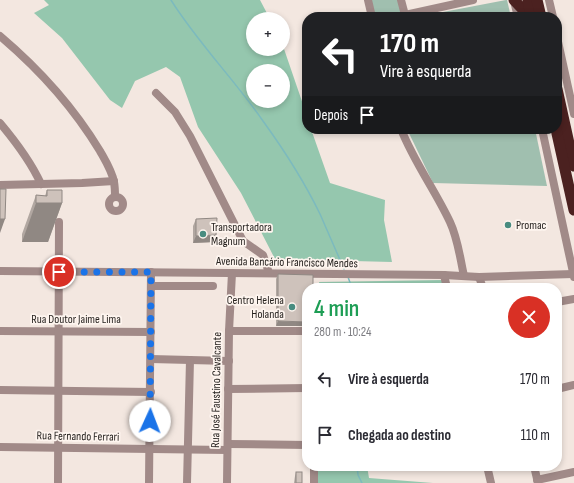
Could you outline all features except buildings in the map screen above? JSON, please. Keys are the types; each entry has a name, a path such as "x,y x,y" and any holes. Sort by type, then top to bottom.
{"highway":[{"path":"514,0 526,12"},
{"path":"528,0 530,12"},
{"path":"537,0 540,12"},
{"path":"562,112 574,166"},
{"path":"557,134 574,210"}],"street":[{"path":"368,0 371,12"},
{"path":"402,0 404,12"},
{"path":"419,12 473,0"},
{"path":"514,0 517,12"},
{"path":"549,0 552,12"},
{"path":"0,36 43,77 68,106 94,142 106,161 114,181 115,197"},
{"path":"562,60 574,114"},
{"path":"156,93 175,112 190,136 243,241 263,255 269,274"},
{"path":"0,123 30,162 41,184"},
{"path":"403,134 450,222 456,238 464,276"},
{"path":"543,134 574,276"},
{"path":"0,185 114,181"},
{"path":"58,483 59,222"},
{"name":"Avenida Bancário Francisco Mendes","path":"0,272 444,275 479,277 574,276"},
{"path":"148,483 151,359 151,272"},
{"name":"Rua José Faustino Cavalcante","path":"227,483 229,330 232,273"},
{"path":"444,275 446,283"},
{"path":"479,277 481,283"},
{"path":"151,286 213,286"},
{"path":"562,301 574,299"},
{"path":"229,330 302,331"},
{"name":"Rua Doutor Jaime Lima","path":"0,331 151,332"},
{"path":"151,359 229,361"},
{"path":"187,483 190,360"},
{"path":"562,388 574,385"},
{"path":"228,389 302,388"},
{"path":"0,390 150,392"},
{"name":"Rua Fernando Ferrari","path":"0,447 188,450 228,447 302,445"},
{"path":"314,471 314,483"},
{"path":"488,471 491,483"},
{"path":"535,471 537,482 574,472"}],"green space":[{"path":"44,0 260,0 266,12 246,12 246,56 286,56 289,64 246,64 246,108 290,108 290,66 302,101 302,134 313,134 330,183 385,200 384,220 392,262 275,259 241,193 198,127 180,77 166,67 135,81 122,108 110,100 62,38 34,13 49,5"},
{"path":"371,0 399,0 402,12 374,12"},
{"path":"507,0 510,12 443,12"},
{"path":"409,134 536,134 547,186 433,183"},
{"path":"443,280 443,283 319,283"},
{"path":"318,471 368,471 369,478 433,483 318,483"}],"waterway":[{"path":"171,0 193,31 252,106 286,154 314,202 344,269"},
{"path":"348,277 350,283"},
{"path":"358,471 362,483"}],"place":[{"name":"Promac","path":"508,225"},
{"name":"Transportadora Magnum","path":"203,234"},
{"name":"Centro Helena Holanda","path":"292,307"}],"route":[{"path":"59,272 151,272 150,421"}]}
